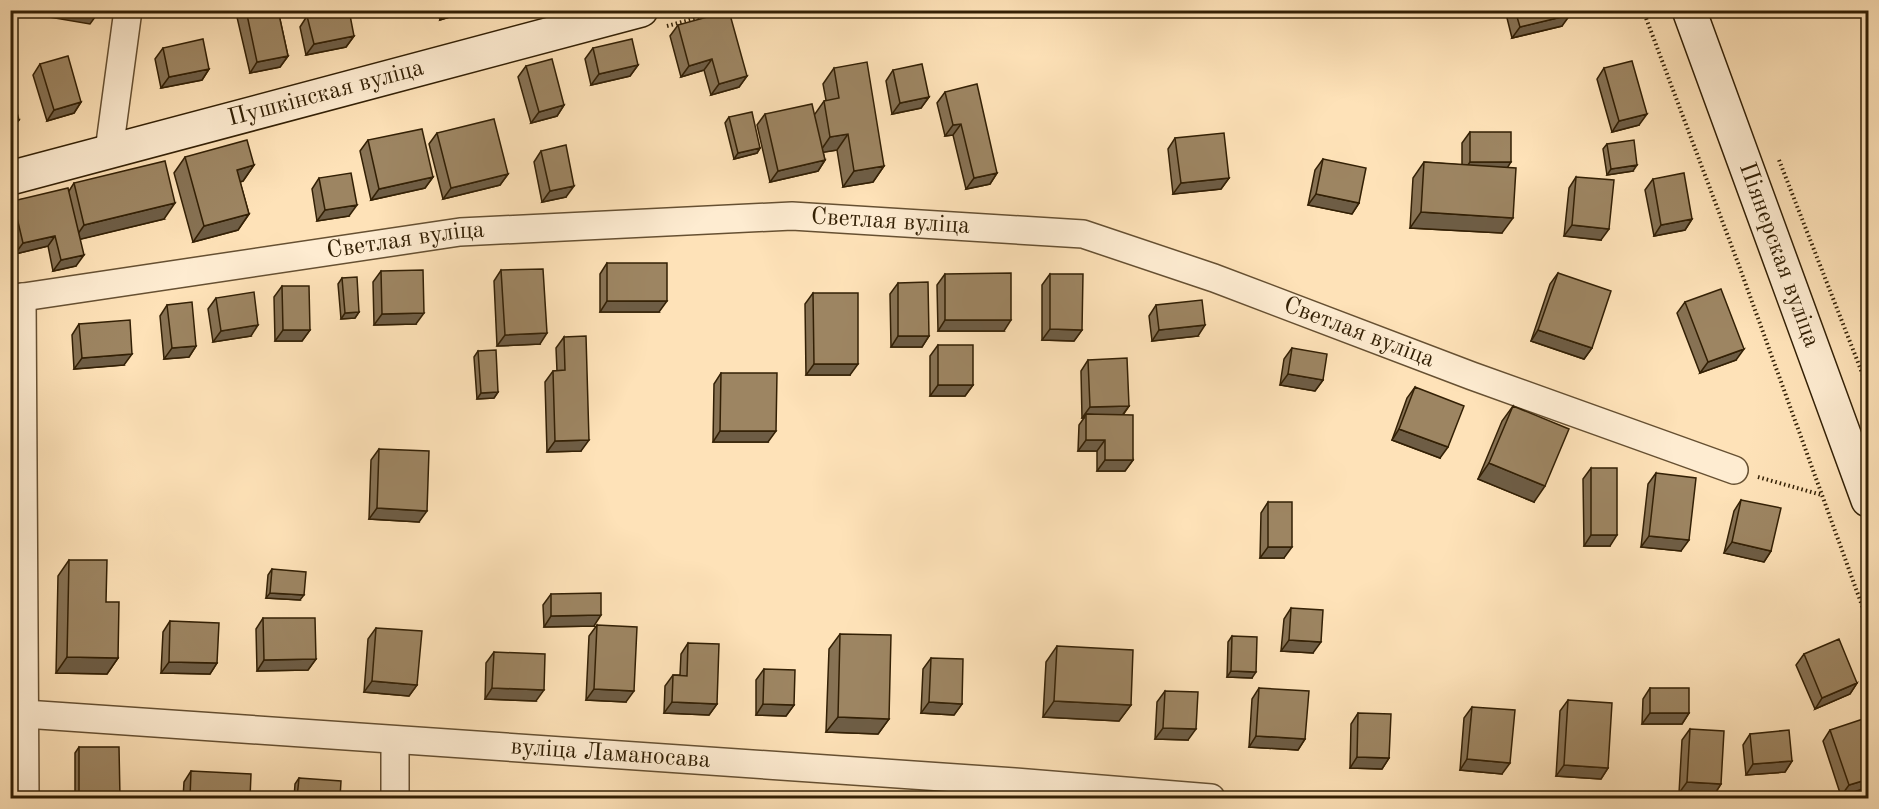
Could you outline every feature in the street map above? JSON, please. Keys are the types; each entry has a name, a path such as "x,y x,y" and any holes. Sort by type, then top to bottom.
{"main road":[{"name":"Пушкінская вуліца","path":"10,178 641,10"},
{"name":"Піянерская вуліца","path":"1689,10 1869,501"}],"street":[{"path":"109,151 128,10"},
{"name":"Светлая вуліца","path":"16,298 460,232 792,216 1083,234 1214,279 1472,376 1734,470"},
{"path":"16,298 17,714 25,798"},
{"name":"вуліца Ламаносава","path":"17,714 1015,790 1211,798"},
{"path":"395,741 395,798"}],"path":[{"path":"1642,10 1738,263 1869,622"},
{"path":"1778,158 1869,388"},
{"path":"1734,470 1822,495"}],"building":[{"path":"246,10 278,10 288,56 257,62"},
{"path":"331,10 349,10 354,36 314,44 307,16"},
{"path":"1515,10 1569,10 1570,15 1520,27"},
{"path":"729,11 747,76 719,84 712,59 689,66 678,25"},
{"path":"203,39 209,69 169,77 163,48"},
{"path":"632,39 638,65 599,74 593,48"},
{"path":"68,56 81,102 54,110 40,64"},
{"path":"552,59 564,105 539,112 526,66"},
{"path":"1632,61 1647,114 1619,121 1604,68"},
{"path":"867,62 884,166 854,171 848,134 830,137 824,101 839,98 834,68"},
{"path":"922,64 929,97 900,103 893,70"},
{"path":"977,84 997,173 974,178 961,124 953,125 945,92"},
{"path":"10,87 19,120 10,122"},
{"path":"812,104 825,160 778,171 765,114"},
{"path":"752,112 760,148 738,153 729,117"},
{"path":"494,119 508,174 451,188 437,133"},
{"path":"422,129 433,177 379,189 368,140"},
{"path":"1470,132 1511,132 1511,162 1470,162"},
{"path":"1224,133 1229,178 1181,183 1175,138"},
{"path":"247,140 254,165 237,170 249,214 204,226 185,157"},
{"path":"1634,140 1637,165 1611,169 1607,144"},
{"path":"566,145 574,186 550,191 541,151"},
{"path":"1323,159 1366,168 1359,203 1316,194"},
{"path":"165,161 175,203 84,225 74,183"},
{"path":"1424,162 1516,168 1513,218 1421,212"},
{"path":"351,173 357,205 325,210 319,178"},
{"path":"1684,173 1692,219 1661,225 1653,179"},
{"path":"1576,177 1614,180 1609,229 1572,225"},
{"path":"68,188 84,255 61,260 55,236 23,243 13,201"},
{"path":"607,263 667,263 667,301 607,301"},
{"path":"543,269 547,333 505,335 501,270"},
{"path":"423,270 424,313 382,314 381,271"},
{"path":"1011,273 1011,320 945,320 945,274"},
{"path":"1558,273 1611,291 1592,348 1538,330"},
{"path":"1050,274 1083,274 1082,330 1050,329"},
{"path":"357,277 359,312 345,313 342,278"},
{"path":"928,282 929,336 898,336 898,283"},
{"path":"282,286 309,286 310,330 283,330"},
{"path":"1721,289 1744,349 1708,362 1685,302"},
{"path":"254,292 258,325 221,331 216,298"},
{"path":"813,293 858,293 858,364 814,364"},
{"path":"1202,300 1205,325 1159,330 1156,305"},
{"path":"192,302 196,346 172,348 167,305"},
{"path":"130,320 132,354 82,358 79,324"},
{"path":"586,336 589,440 555,441 553,371 565,370 564,337"},
{"path":"938,345 973,345 973,385 938,385"},
{"path":"1292,348 1327,354 1323,380 1288,374"},
{"path":"496,350 498,392 481,393 478,351"},
{"path":"1127,358 1129,406 1090,407 1088,360"},
{"path":"721,373 777,373 776,431 720,431"},
{"path":"1415,387 1464,406 1448,447 1399,429"},
{"path":"1513,406 1569,429 1545,486 1489,463"},
{"path":"1086,414 1133,415 1133,460 1105,460 1105,440 1086,440"},
{"path":"379,449 429,451 427,511 377,508"},
{"path":"1591,468 1617,468 1617,535 1591,535"},
{"path":"1656,473 1696,478 1689,540 1649,536"},
{"path":"1741,500 1781,508 1771,551 1732,542"},
{"path":"1268,502 1292,502 1292,547 1268,547"},
{"path":"69,560 107,560 106,602 119,602 118,658 67,657"},
{"path":"272,569 306,572 304,595 270,593"},
{"path":"601,593 601,615 551,616 551,594"},
{"path":"1291,608 1323,610 1321,642 1289,640"},
{"path":"263,618 315,618 316,659 264,660"},
{"path":"170,621 219,623 217,663 169,662"},
{"path":"597,625 637,627 634,691 594,689"},
{"path":"376,628 422,631 417,685 372,681"},
{"path":"840,634 891,635 889,719 838,717"},
{"path":"1232,636 1257,637 1256,672 1231,671"},
{"path":"1839,639 1857,683 1822,698 1804,654"},
{"path":"688,643 719,644 717,704 672,702 673,675 687,676"},
{"path":"1057,646 1133,650 1131,705 1054,701"},
{"path":"494,652 545,654 544,690 492,688"},
{"path":"931,658 963,659 962,704 929,702"},
{"path":"764,669 795,670 794,705 763,704"},
{"path":"1259,688 1309,691 1305,739 1256,736"},
{"path":"1650,688 1689,688 1689,713 1650,713"},
{"path":"1165,691 1198,692 1196,729 1163,728"},
{"path":"1568,700 1612,703 1608,768 1564,765"},
{"path":"1472,707 1515,710 1510,763 1467,759"},
{"path":"1358,713 1391,714 1389,758 1357,757"},
{"path":"1866,718 1869,727 1869,779 1849,785 1830,730"},
{"path":"1690,729 1724,731 1721,784 1687,782"},
{"path":"1789,730 1792,761 1753,764 1750,734"},
{"path":"79,747 119,747 120,798 79,798"},
{"path":"191,771 251,774 250,798 190,798"},
{"path":"299,778 341,781 340,798 297,798"},
{"path":"450,793 485,794 485,798 450,798"}]}
